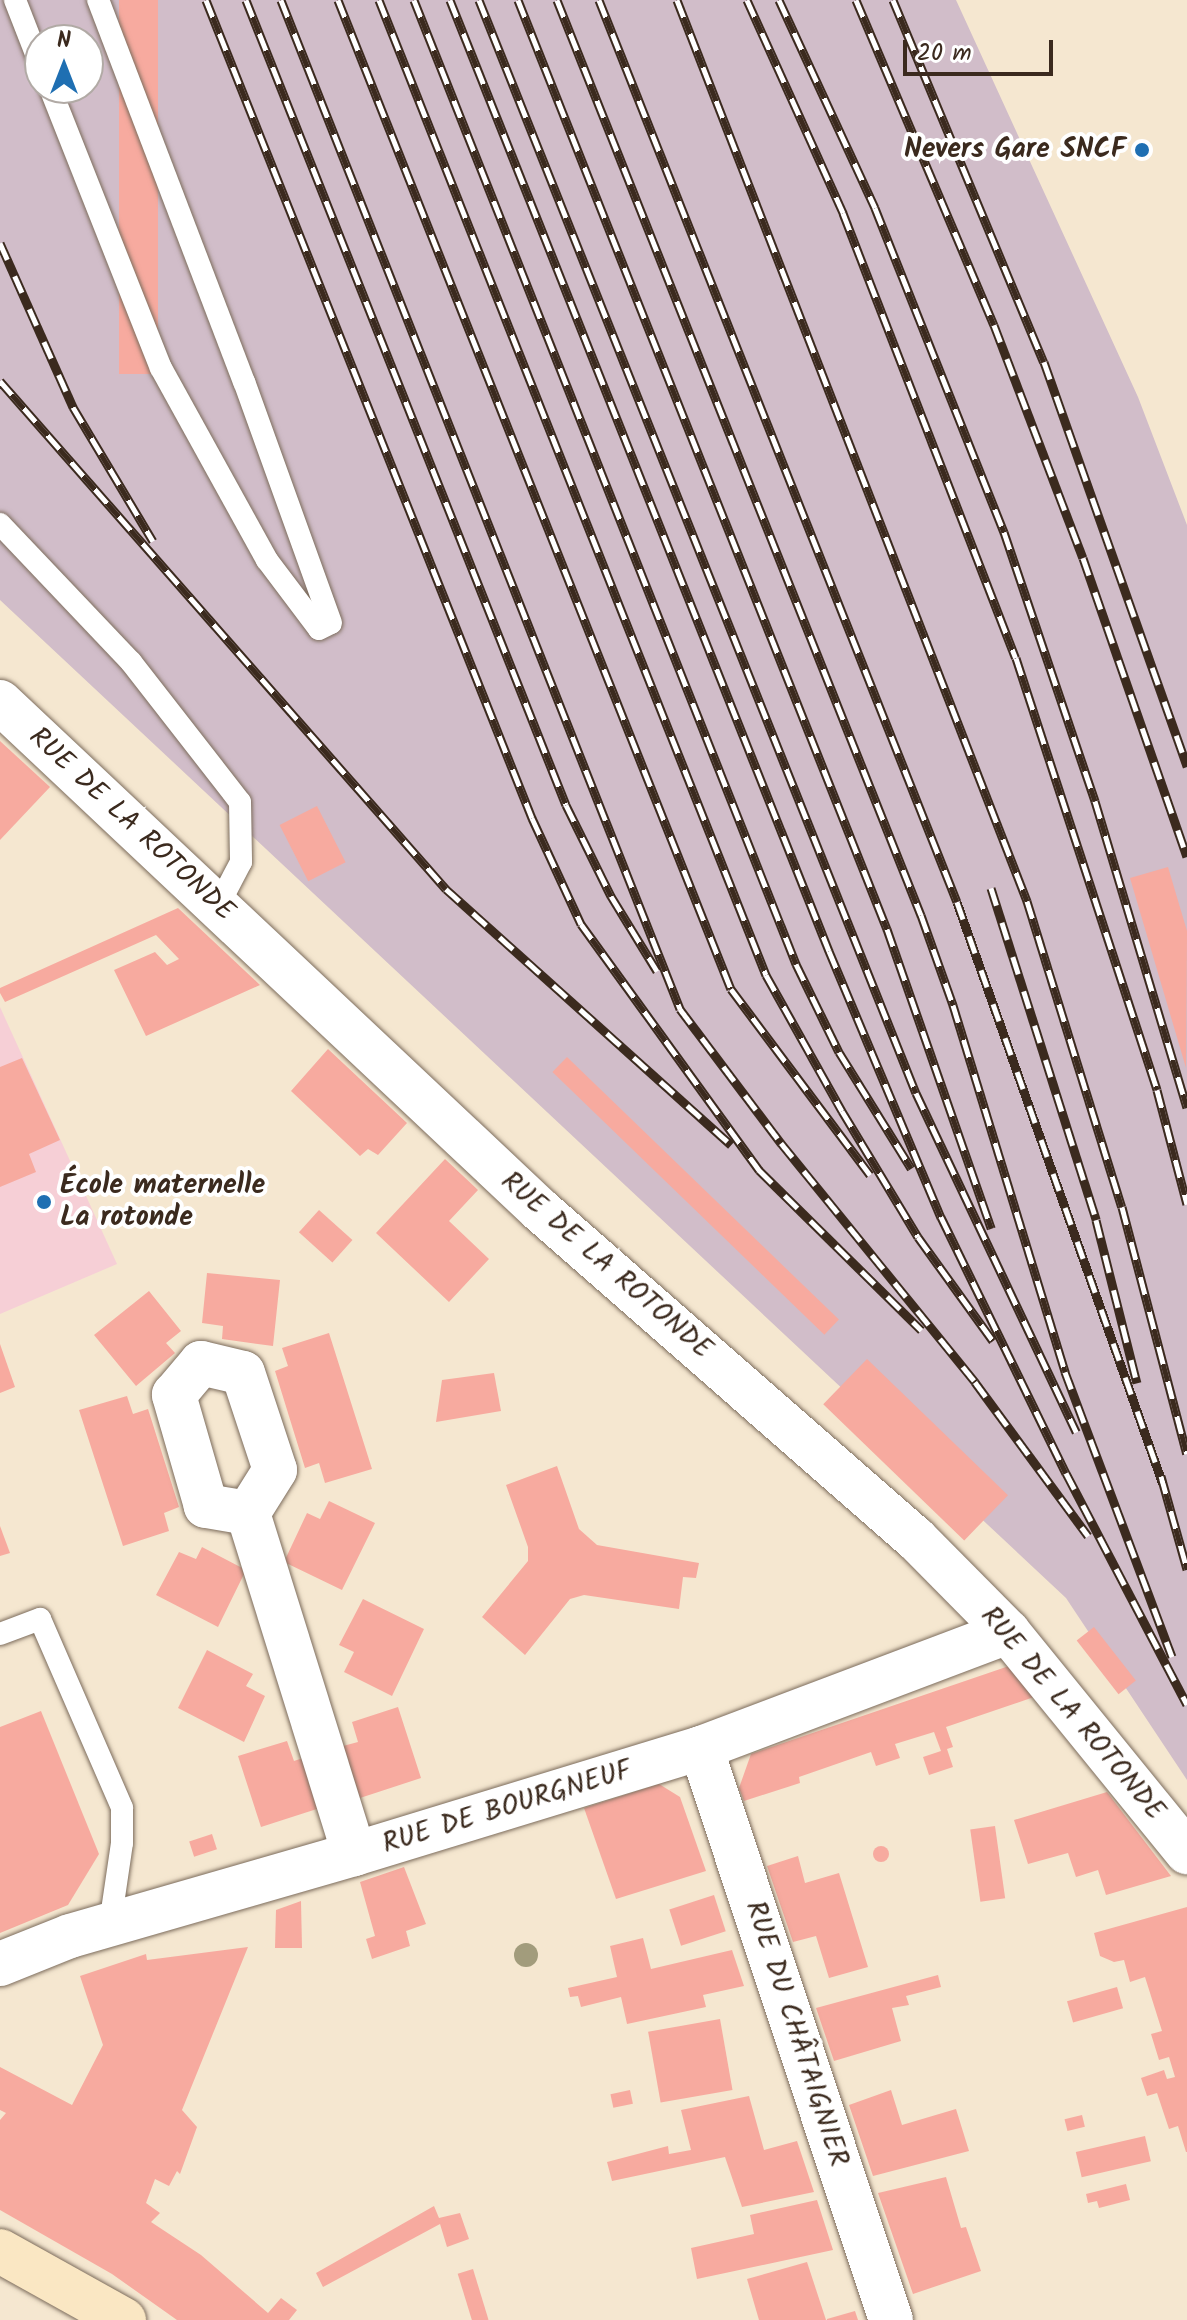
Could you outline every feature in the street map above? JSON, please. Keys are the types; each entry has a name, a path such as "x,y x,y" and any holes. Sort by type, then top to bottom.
{"main road":[{"path":"0,2251 124,2320"}],"street":[{"name":"RUE DE LA ROTONDE","path":"0,702 540,1210 916,1539 1008,1632 1187,1852"},
{"path":"248,1513 354,1854"},
{"name":"RUE DE BOURGNEUF","path":"0,1964 110,1924 354,1854 701,1748 1008,1632"},
{"name":"RUE DU CHÂTAIGNIER","path":"701,1748 891,2320"}],"lane":[{"path":"15,0 24,24"},
{"path":"56,104 161,368 267,560 319,629 331,623 244,382 98,0"},
{"path":"0,524 131,662 240,802 241,862 218,906"},
{"path":"0,1634 40,1619 122,1808 122,1843 110,1924"}],"shaded area":[{"path":"0,0 956,0 1138,397 1187,525 1187,1780 1066,1598 0,600"},
{"name":"École maternelle La rotonde","path":"0,1007 117,1264 0,1314"}],"building":[{"path":"119,0 158,0 158,374 119,374"},
{"path":"0,741 50,787 0,840"},
{"path":"317,806 346,862 308,881 280,825"},
{"path":"1168,867 1187,931 1186,1068 1130,878"},
{"path":"178,908 260,985 146,1036 114,970 155,952 167,965 179,959 156,935 5,1002 0,993 0,988"},
{"path":"328,1049 407,1123 378,1155 368,1149 360,1156 291,1091"},
{"path":"567,1057 839,1320 824,1335 552,1072"},
{"path":"22,1058 60,1140 29,1154 36,1172 0,1187 0,1067"},
{"path":"445,1159 478,1190 449,1221 489,1259 449,1302 376,1233"},
{"path":"319,1210 352,1240 332,1262 299,1232"},
{"path":"207,1273 280,1280 273,1346 222,1339 223,1326 202,1323"},
{"path":"149,1291 181,1331 166,1343 175,1353 136,1386 94,1335"},
{"path":"329,1333 372,1469 325,1483 319,1463 305,1468 275,1371 288,1366 282,1348"},
{"path":"0,1344 15,1387 0,1393"},
{"path":"867,1359 1008,1495 964,1540 823,1404"},
{"path":"494,1373 501,1411 436,1422 442,1380"},
{"path":"127,1396 133,1414 148,1409 179,1507 164,1513 169,1531 123,1546 79,1410"},
{"path":"557,1466 579,1529 597,1545 699,1563 696,1578 683,1577 679,1609 584,1595 570,1599 525,1655 482,1617 528,1561 528,1547 506,1485"},
{"path":"329,1501 375,1523 342,1590 284,1562 307,1513 320,1519"},
{"path":"0,1526 10,1553 0,1556"},
{"path":"202,1547 246,1570 218,1627 156,1595 179,1552 196,1559"},
{"path":"363,1599 424,1629 392,1696 344,1672 354,1652 339,1645"},
{"path":"1094,1627 1136,1681 1119,1694 1077,1641"},
{"path":"207,1650 253,1674 246,1686 265,1696 244,1742 178,1708"},
{"path":"1009,1666 1034,1697 946,1727 953,1747 947,1749 953,1767 929,1775 923,1757 941,1751 934,1732 895,1744 900,1758 876,1766 871,1752 799,1777 800,1783 744,1801 739,1788 751,1754"},
{"path":"398,1707 421,1778 360,1798 343,1746 358,1742 352,1722"},
{"path":"41,1711 99,1854 68,1905 0,1933 0,1727"},
{"path":"287,1741 294,1761 306,1757 323,1807 261,1827 238,1756"},
{"path":"659,1784 680,1797 706,1871 616,1899 584,1808"},
{"path":"1107,1792 1171,1876 1106,1895 1098,1870 1076,1877 1068,1853 1028,1864 1014,1820"},
{"path":"995,1826 1005,1898 980,1902 970,1829"},
{"path":"212,1834 217,1849 194,1857 189,1841"},
{"path":"881,1846 887,1848 887,1860 881,1862 875,1860 873,1854 875,1848"},
{"path":"798,1856 805,1883 839,1873 868,1967 829,1978 816,1936 793,1942 767,1866"},
{"path":"404,1867 426,1924 406,1931 410,1946 372,1959 366,1939 375,1936 360,1882"},
{"path":"714,1895 726,1931 681,1946 669,1910"},
{"path":"301,1901 302,1948 275,1948 276,1910"},
{"path":"1187,1907 1186,2152 1178,2126 1169,2129 1157,2093 1147,2096 1141,2078 1164,2070 1167,2079 1175,2077 1169,2057 1159,2060 1151,2034 1162,2031 1145,1977 1130,1982 1124,1960 1114,1962 1100,1956 1094,1933"},
{"path":"643,1938 651,1969 732,1950 744,1986 703,1995 706,2007 627,2024 621,1997 581,2007 578,1996 570,1997 568,1988 617,1977 610,1946"},
{"path":"248,1947 182,2110 197,2127 180,2174 177,2171 169,2186 155,2179 146,2203 160,2213 151,2222 201,2255 268,2313 281,2298 297,2310 289,2320 177,2320 112,2274 0,2210 0,2120 6,2113 0,2110 0,2067 72,2105 103,2045 80,1976 146,1954 147,1960"},
{"path":"938,1975 941,1987 906,1996 909,2005 892,2008 901,2041 834,2061 816,2008"},
{"path":"1117,1987 1123,2008 1073,2022 1067,2001"},
{"path":"720,2019 733,2090 661,2103 648,2032"},
{"path":"630,2090 633,2104 613,2108 610,2094"},
{"path":"891,2090 902,2125 956,2109 969,2151 873,2176 849,2105"},
{"path":"749,2096 764,2150 797,2141 814,2192 742,2207 725,2157 612,2181 607,2162 668,2146 669,2154 691,2150 681,2110"},
{"path":"1082,2115 1085,2127 1067,2131 1065,2119"},
{"path":"1145,2136 1151,2161 1082,2177 1076,2152"},
{"path":"946,2177 961,2228 966,2227 981,2271 913,2294 878,2193"},
{"path":"1126,2184 1130,2200 1099,2208 1097,2201 1088,2203 1086,2194"},
{"path":"817,2200 833,2250 697,2279 691,2248 754,2234 750,2215"},
{"path":"434,2206 439,2218 460,2213 469,2239 447,2247 440,2224 323,2287 316,2273"},
{"path":"807,2262 826,2320 759,2320 747,2279"},
{"path":"473,2269 488,2320 472,2320 458,2274"},
{"path":"855,2311 858,2320 827,2320 827,2319"}],"railway":[{"path":"206,0 532,818 581,924 759,1170 921,1330"},
{"path":"246,0 566,805 611,896 657,971"},
{"path":"281,0 680,1009 781,1143 975,1382 1088,1536"},
{"path":"338,0 731,989 870,1175"},
{"path":"379,0 766,975 842,1111 918,1237 993,1341"},
{"path":"414,0 796,964 839,1052 911,1168"},
{"path":"450,0 829,951 941,1217 1066,1473 1187,1704"},
{"path":"479,0 916,1093 1076,1432"},
{"path":"518,0 887,929 991,1228"},
{"path":"557,0 921,915 953,1005 1065,1372 1172,1657"},
{"path":"599,0 957,902 1163,1484"},
{"path":"677,0 1027,901 1122,1207 1187,1454"},
{"path":"747,0 843,213 1016,658 1157,1090 1187,1204"},
{"path":"779,0 875,208 1004,532 1095,801 1187,1107"},
{"path":"856,0 994,325 1083,558 1187,856"},
{"path":"893,0 1044,362 1187,766"},
{"path":"0,243 73,407 153,541"},
{"path":"0,381 446,889 731,1145"},
{"path":"991,888 1096,1220 1137,1383"},
{"path":"1161,1476 1187,1569"}],"place":[{"name":"Nevers Gare SNCF","path":"1142,150"},
{"name":"École maternelle La rotonde","path":"44,1202"}]}
